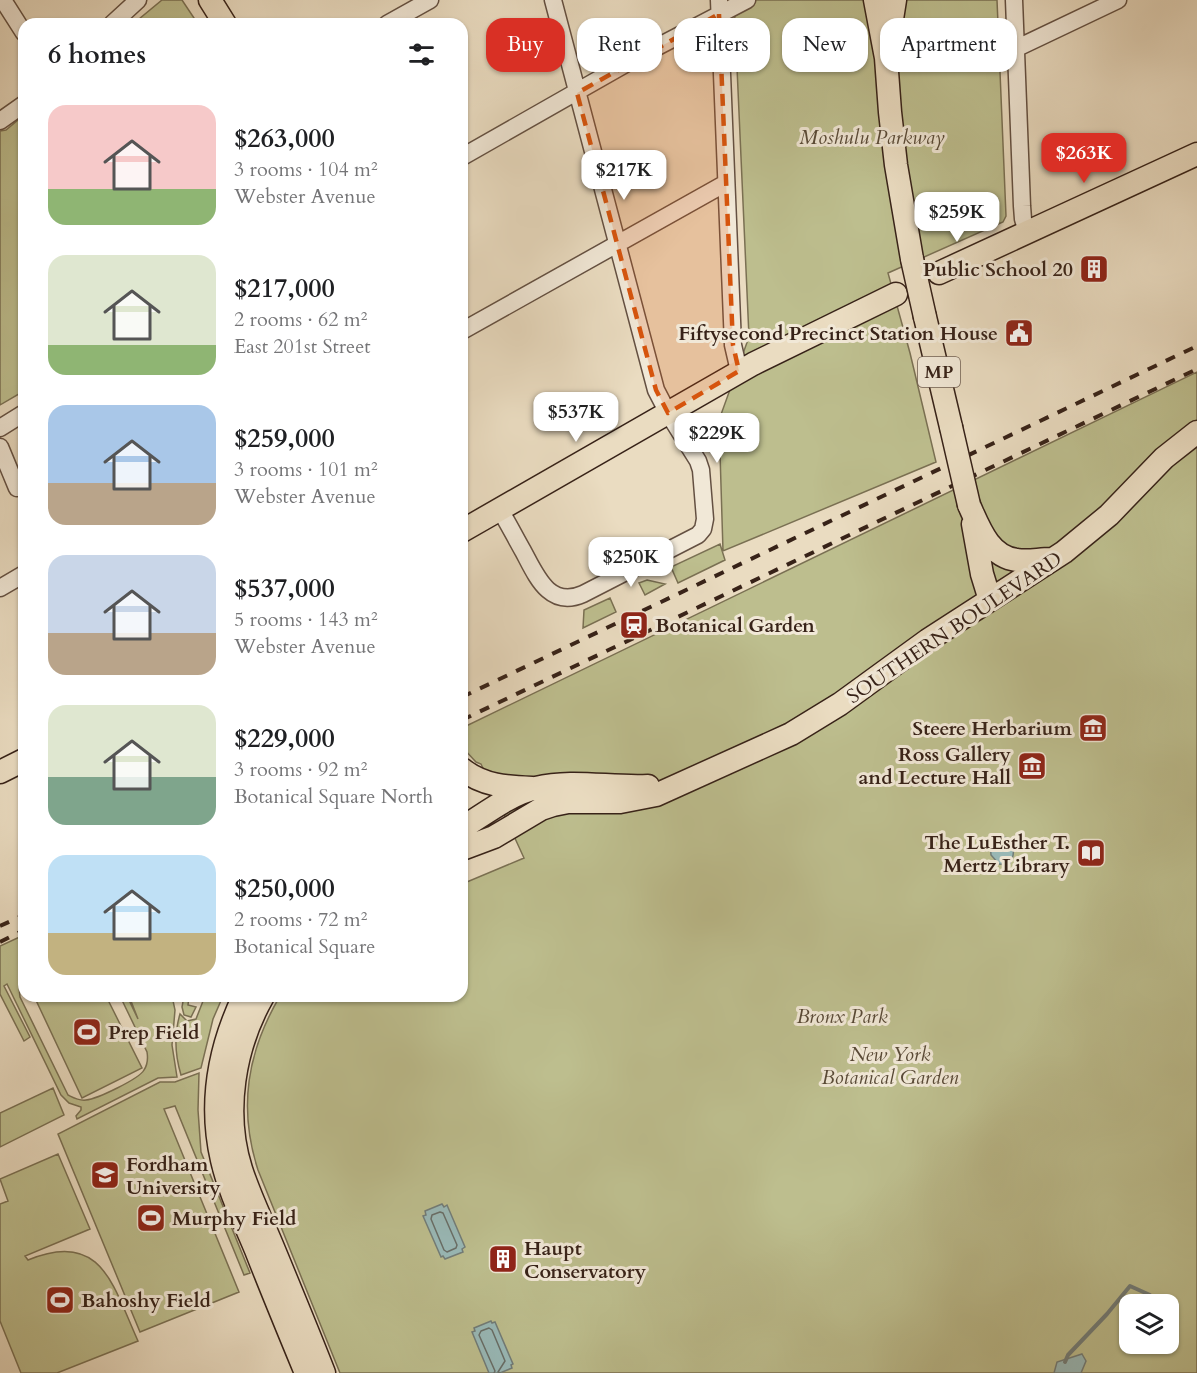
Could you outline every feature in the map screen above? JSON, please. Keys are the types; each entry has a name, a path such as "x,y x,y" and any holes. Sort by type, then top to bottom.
{"main road":[{"path":"210,0 221,18"},
{"name":"MP","path":"875,0 880,26"},
{"name":"MP","path":"892,18 894,0"},
{"name":"MP","path":"887,72 893,140 912,259 969,505 982,574 990,600"},
{"path":"939,273 1197,154"},
{"path":"468,528 739,371 896,294"},
{"name":"SOUTHERN BOULEVARD","path":"468,835 494,837 541,809 568,802 614,802 656,795 763,748 820,717 905,656 1055,558 1109,515 1164,458 1197,432"},
{"path":"969,505 983,535 993,548 1004,556 1020,561 1055,558"},
{"path":"0,772 18,762"},
{"path":"468,773 477,780 490,784 534,788"},
{"name":"SOUTHERN BOULEVARD","path":"468,832 505,802 534,788 571,783 632,786 683,782"},
{"path":"241,1002 228,1034 218,1076 216,1122 218,1141 232,1193 306,1373"},
{"path":"260,1002 252,1018 238,1060 233,1103 236,1146 248,1188 324,1373"}],"street":[{"path":"3,0 18,24"},
{"path":"118,18 138,0"},
{"path":"398,18 429,0"},
{"path":"500,510 538,579 549,591 559,596 577,596 704,529 704,485 701,470 656,390 553,0"},
{"path":"468,154 577,93 719,7 747,0"},
{"path":"1014,0 1014,18"},
{"path":"1017,48 1118,0"},
{"path":"719,7 733,345 739,371"},
{"path":"1016,72 1022,206 1027,232"},
{"path":"0,121 18,108"},
{"path":"468,328 726,183"},
{"path":"0,428 18,417"},
{"path":"0,447 17,488"},
{"path":"0,588 18,578"}],"highlighted area":[{"path":"719,14 733,345 739,371 668,413 656,390 577,93"}],"green space":[{"path":"162,0 182,0 194,18 140,18"},
{"name":"Moshulu Parkway","path":"734,0 997,0 998,18 880,18 880,72 1000,72 1006,216 1003,222 888,273 936,462 723,551 719,420 749,337 737,72 770,72 770,18 735,18"},
{"path":"18,120 18,394 0,405 0,131 6,130"},
{"name":"New York Botanical Garden","path":"1197,372 1197,1373 340,1373 258,1170 248,1125 247,1102 253,1059 277,1002 468,1002 468,881 524,858 481,764 468,753 468,725"},
{"path":"720,544 725,560 678,583 671,567"},
{"path":"647,580 665,584 645,595 639,583"},
{"path":"610,598 616,612 583,628 584,610"},
{"path":"18,938 18,1002 22,1002 68,1095 77,1099 91,1099 117,1088 141,1074 145,1068 147,1052 123,1002 130,1002 138,1019 131,1002 173,1002 175,1010 172,1045 177,1077 158,1078 77,1119 76,1116 81,1107 69,1103 61,1095 7,984 4,986 30,1037 24,1041 0,994 0,946"},
{"name":"Prep Field","path":"37,1002 109,1002 142,1068 82,1098"},
{"path":"183,1002 188,1002 188,1005 196,1007 191,1017 184,1015"},
{"path":"203,1002 220,1002 213,1019 201,1068 181,1075 176,1044 180,1014 187,1021 196,1019"},
{"name":"Murphy Field","path":"199,1073 198,1110 201,1152 250,1273 244,1275 175,1106 164,1109 239,1292 140,1332 58,1134 160,1082 175,1082"},
{"path":"53,1088 64,1115 0,1147 0,1113"},
{"name":"Bahoshy Field","path":"58,1154 90,1229 25,1256 28,1260 53,1252 73,1252 89,1258 101,1268 112,1283 138,1341 57,1373 21,1373 0,1321 0,1204 8,1201 0,1179"}],"water":[{"path":"997,836 1008,838 1012,845 1013,855 1009,865 999,864 991,855 990,842"},
{"path":"442,1204 444,1207 447,1205 465,1247 462,1249 463,1252 445,1259 441,1257 423,1216 426,1215 425,1211"},
{"path":"491,1321 495,1322 513,1364 512,1368 500,1373 489,1373 472,1332 475,1331 474,1328"},
{"path":"1082,1354 1086,1361 1081,1373 1054,1373 1057,1362"}],"waterway":[{"path":"1123,1294 1130,1286 1148,1294"},
{"path":"1065,1362 1068,1355 1119,1299"}],"railway":[{"path":"468,694 1197,346"},
{"path":"468,717 1197,369"},
{"path":"0,926 18,918"},
{"path":"0,942 18,933"}],"place":[{"name":"Public School 20","path":"1094,269"},
{"name":"Fiftysecond Precinct Station House","path":"1019,333"},
{"name":"Botanical Garden","path":"634,625"},
{"name":"Steere Herbarium","path":"1093,728"},
{"name":"Ross Gallery and Lecture Hall","path":"1032,766"},
{"name":"The LuEsther T. Mertz Library","path":"1091,853"},
{"name":"Prep Field","path":"87,1032"},
{"name":"Fordham University","path":"105,1175"},
{"name":"Murphy Field","path":"151,1218"},
{"name":"Haupt Conservatory","path":"503,1259"},
{"name":"Bahoshy Field","path":"60,1300"}],"park label":[{"name":"Bronx Park","path":"842,1016"}]}
